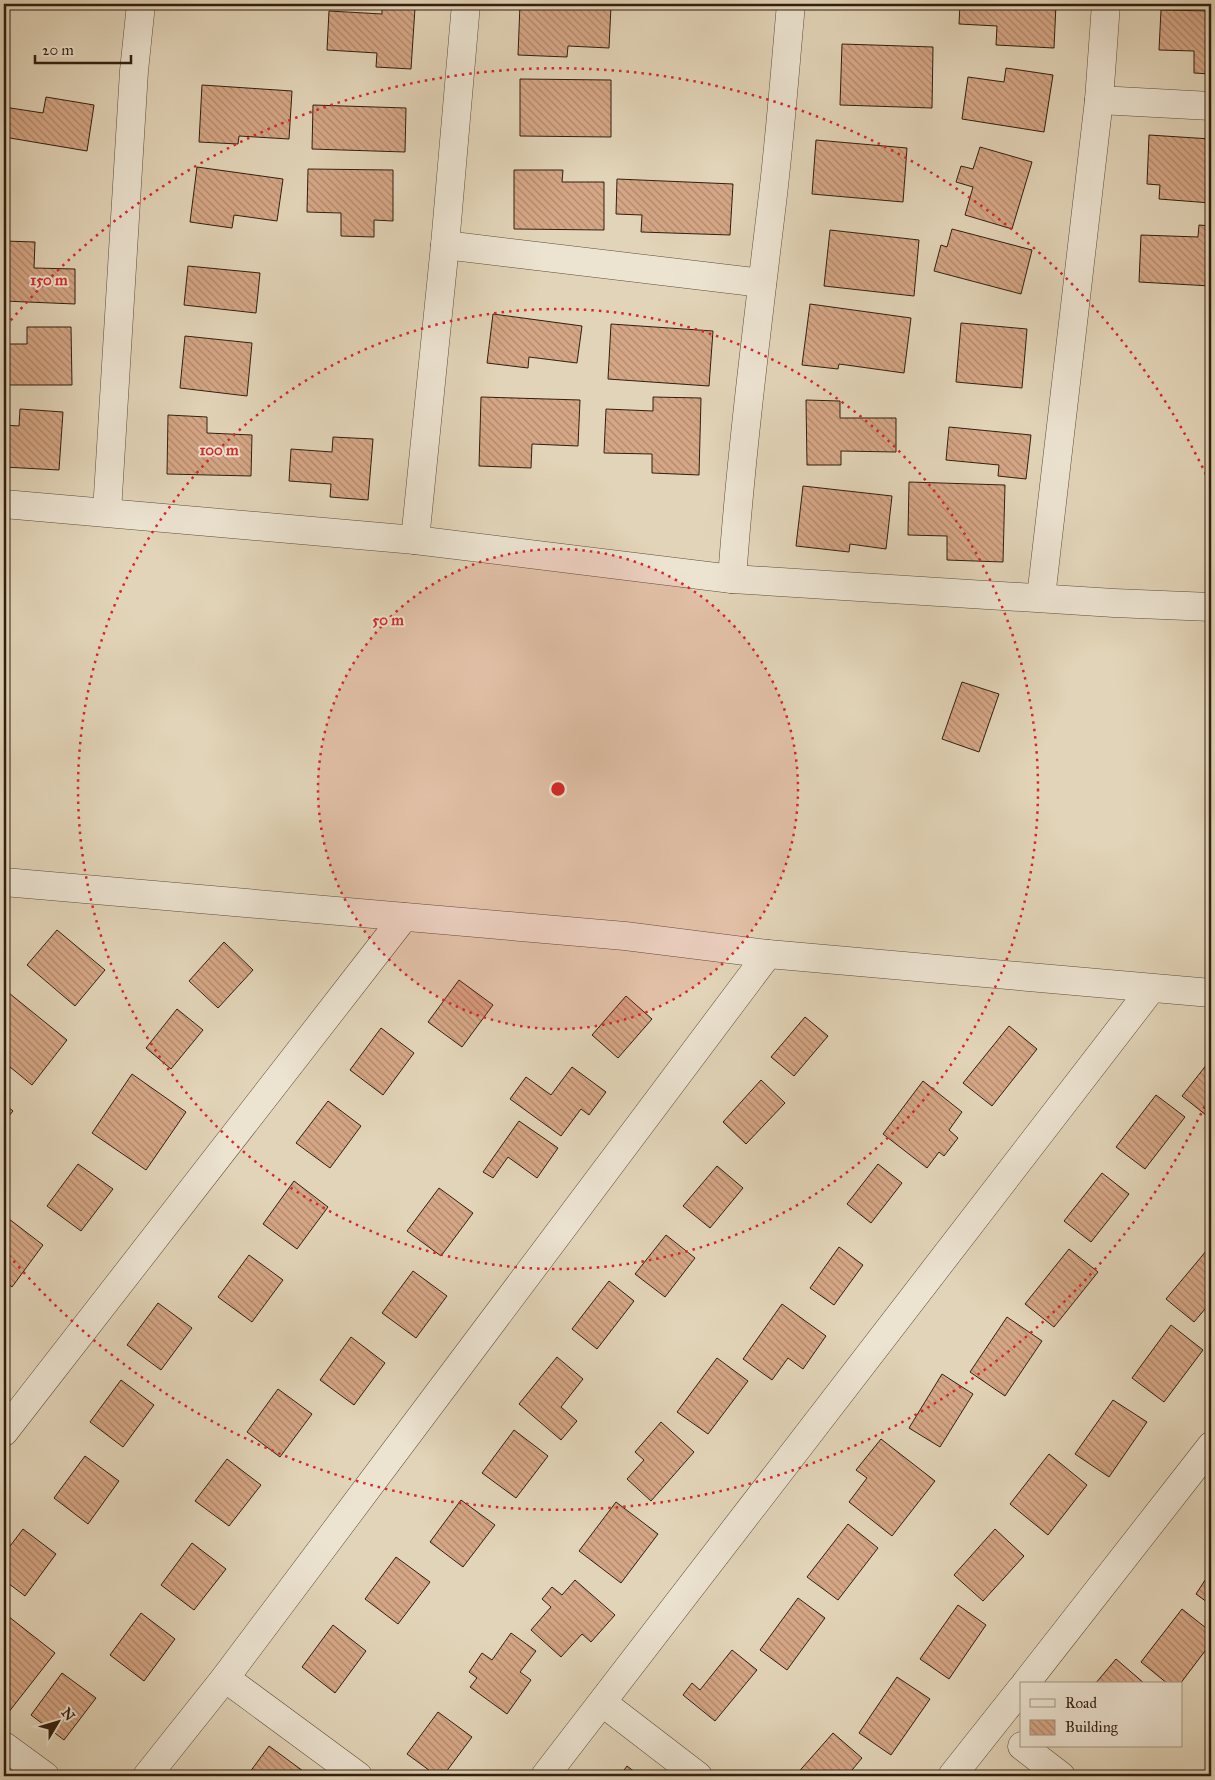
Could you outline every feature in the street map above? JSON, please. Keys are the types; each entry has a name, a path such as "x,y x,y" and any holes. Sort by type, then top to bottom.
{"street":[{"path":"107,512 134,71 141,4"},
{"path":"415,540 445,245 466,4"},
{"path":"732,579 737,512 792,4"},
{"path":"1041,598 1099,100 1106,4"},
{"path":"1099,100 1211,106"},
{"path":"445,245 762,283"},
{"path":"4,504 415,540 732,579 1114,603 1211,607"},
{"path":"4,882 624,936 768,954 1211,993"},
{"path":"4,1432 404,917"},
{"path":"147,1776 225,1678 768,954"},
{"path":"545,1776 1151,989"},
{"path":"1027,1682 1211,1446"},
{"path":"225,1678 358,1776"},
{"path":"952,1776 1020,1690"},
{"path":"602,1703 698,1776"},
{"path":"994,1724 1020,1744"},
{"path":"4,1746 45,1776"},
{"path":"1025,1748 1061,1776"}],"building":[{"path":"520,4 611,6 609,48 568,46 567,57 518,55"},
{"path":"960,4 1056,4 1054,48 996,45 997,26 959,24"},
{"path":"382,6 415,8 411,69 376,67 377,53 327,50 329,11 382,14"},
{"path":"1161,10 1211,11 1211,74 1194,73 1194,51 1159,50"},
{"path":"842,44 933,47 932,108 840,105"},
{"path":"1006,68 1053,75 1044,132 962,119 968,77 1004,82"},
{"path":"520,79 611,80 611,137 520,136"},
{"path":"202,85 292,91 289,139 239,136 238,144 199,142"},
{"path":"46,97 94,105 87,151 4,137 4,107 43,113"},
{"path":"313,105 406,108 405,152 312,149"},
{"path":"1149,135 1211,139 1211,203 1159,199 1160,185 1147,184"},
{"path":"816,140 907,148 903,202 812,194"},
{"path":"980,147 1032,162 1012,229 965,215 973,187 956,182 961,166 973,169"},
{"path":"197,167 283,179 277,221 234,215 232,228 190,222"},
{"path":"308,169 393,170 393,221 374,220 374,237 341,236 341,213 307,212"},
{"path":"514,170 563,170 562,182 604,182 604,230 514,229"},
{"path":"617,179 733,184 730,235 641,232 642,215 616,214"},
{"path":"1199,225 1211,226 1211,286 1139,282 1141,235 1198,237"},
{"path":"952,229 1032,250 1021,294 934,271 941,245 947,247"},
{"path":"830,230 919,240 914,296 824,286"},
{"path":"4,241 35,242 34,268 75,269 75,304 4,301"},
{"path":"188,266 260,273 256,313 184,305"},
{"path":"810,304 911,318 904,373 839,364 838,369 802,365"},
{"path":"493,314 582,326 577,363 529,357 528,368 487,363"},
{"path":"961,323 1027,329 1022,388 956,382"},
{"path":"611,324 713,331 709,386 608,379"},
{"path":"27,327 71,327 72,385 4,385 4,344 27,344"},
{"path":"185,336 252,343 247,396 180,388"},
{"path":"481,397 580,400 578,446 532,444 531,468 479,466"},
{"path":"653,397 701,398 699,475 652,473 652,454 604,453 606,409 653,411"},
{"path":"806,400 840,401 840,418 896,418 896,452 841,451 841,465 807,465"},
{"path":"20,409 63,412 59,470 4,467 4,425 19,426"},
{"path":"168,415 207,417 207,433 252,435 251,476 167,474"},
{"path":"949,427 1031,435 1026,479 998,476 999,465 946,460"},
{"path":"333,437 373,439 368,500 330,497 331,484 289,481 291,449 332,452"},
{"path":"909,482 1005,485 1003,562 947,560 947,536 908,535"},
{"path":"803,486 892,496 886,549 850,544 849,552 796,546"},
{"path":"962,682 999,694 979,752 942,739"},
{"path":"57,930 105,970 75,1006 27,965"},
{"path":"224,942 253,970 218,1008 189,981"},
{"path":"459,980 493,1005 462,1047 428,1022"},
{"path":"4,989 67,1040 32,1085 4,1062"},
{"path":"626,996 652,1019 618,1058 592,1035"},
{"path":"177,1009 203,1030 171,1069 146,1048"},
{"path":"805,1017 828,1036 794,1076 771,1057"},
{"path":"1009,1026 1037,1049 992,1106 963,1083"},
{"path":"381,1028 414,1053 383,1095 350,1070"},
{"path":"1211,1059 1211,1119 1182,1096"},
{"path":"572,1067 606,1092 589,1115 581,1109 561,1136 510,1099 526,1077 551,1095"},
{"path":"132,1074 186,1112 146,1170 92,1133"},
{"path":"761,1080 785,1103 746,1144 723,1122"},
{"path":"923,1081 962,1112 949,1130 958,1138 944,1156 939,1152 927,1168 883,1134"},
{"path":"1156,1095 1185,1117 1145,1169 1116,1147"},
{"path":"328,1101 361,1126 330,1168 296,1143"},
{"path":"4,1104 13,1111 4,1122"},
{"path":"519,1121 558,1148 537,1178 508,1157 493,1178 483,1172"},
{"path":"78,1164 113,1189 81,1231 47,1206"},
{"path":"878,1164 902,1183 871,1223 847,1204"},
{"path":"717,1166 743,1188 710,1228 683,1206"},
{"path":"1102,1173 1129,1194 1091,1242 1064,1221"},
{"path":"294,1181 328,1207 297,1249 263,1224"},
{"path":"439,1188 473,1213 441,1256 407,1231"},
{"path":"9,1219 43,1245 12,1287 4,1281 4,1226"},
{"path":"666,1235 695,1258 665,1297 635,1274"},
{"path":"839,1247 863,1265 834,1305 810,1288"},
{"path":"1069,1249 1098,1272 1054,1327 1025,1304"},
{"path":"1207,1250 1211,1254 1211,1302 1194,1322 1166,1299"},
{"path":"249,1255 283,1280 252,1322 218,1297"},
{"path":"413,1271 447,1296 416,1338 382,1313"},
{"path":"609,1281 634,1301 597,1349 572,1329"},
{"path":"158,1303 192,1328 161,1370 127,1345"},
{"path":"782,1304 826,1336 803,1369 788,1358 772,1380 743,1359"},
{"path":"1007,1317 1042,1341 1005,1396 970,1372"},
{"path":"1171,1325 1203,1350 1164,1402 1132,1378"},
{"path":"351,1337 385,1363 354,1405 320,1380"},
{"path":"557,1357 583,1379 561,1407 577,1421 561,1440 519,1404"},
{"path":"717,1358 748,1381 708,1434 677,1412"},
{"path":"942,1374 973,1394 940,1447 909,1428"},
{"path":"121,1380 154,1405 123,1447 90,1422"},
{"path":"278,1389 312,1414 280,1457 247,1432"},
{"path":"1113,1400 1147,1422 1109,1477 1075,1454"},
{"path":"661,1422 694,1452 651,1501 627,1479 644,1460 635,1452"},
{"path":"514,1430 548,1456 516,1498 482,1473"},
{"path":"881,1439 935,1481 892,1536 849,1502 867,1478 856,1470"},
{"path":"1049,1454 1087,1485 1048,1535 1010,1504"},
{"path":"85,1456 119,1481 88,1524 54,1498"},
{"path":"227,1459 261,1485 229,1526 195,1501"},
{"path":"461,1500 495,1525 463,1567 430,1542"},
{"path":"616,1502 658,1534 621,1583 579,1551"},
{"path":"848,1524 878,1548 838,1600 807,1577"},
{"path":"23,1529 56,1554 25,1596 4,1580 4,1554"},
{"path":"995,1529 1024,1556 983,1601 954,1575"},
{"path":"192,1543 226,1569 194,1610 161,1585"},
{"path":"396,1557 430,1582 398,1624 365,1599"},
{"path":"1211,1571 1211,1605 1196,1594"},
{"path":"575,1580 615,1615 591,1642 582,1634 561,1657 531,1630 551,1607 542,1599 552,1587 562,1595"},
{"path":"798,1598 825,1618 787,1670 760,1650"},
{"path":"958,1605 986,1625 949,1679 920,1659"},
{"path":"1182,1609 1211,1632 1211,1643 1182,1682 1166,1682 1141,1662"},
{"path":"4,1613 55,1653 8,1713 4,1709"},
{"path":"141,1613 175,1639 144,1681 110,1655"},
{"path":"333,1625 366,1651 335,1693 302,1667"},
{"path":"511,1633 536,1651 520,1672 531,1680 507,1714 470,1687 477,1678 469,1672 482,1653 492,1660"},
{"path":"732,1650 757,1670 715,1721 683,1695 692,1683 700,1690"},
{"path":"1116,1659 1143,1682 1097,1682"},
{"path":"62,1673 96,1698 64,1740 31,1715"},
{"path":"897,1677 930,1699 891,1755 859,1733"},
{"path":"438,1712 472,1737 443,1776 437,1776 407,1754"},
{"path":"833,1733 862,1758 847,1776 795,1776"},
{"path":"269,1746 303,1771 300,1776 247,1776"},
{"path":"627,1766 640,1776 620,1776"}]}
